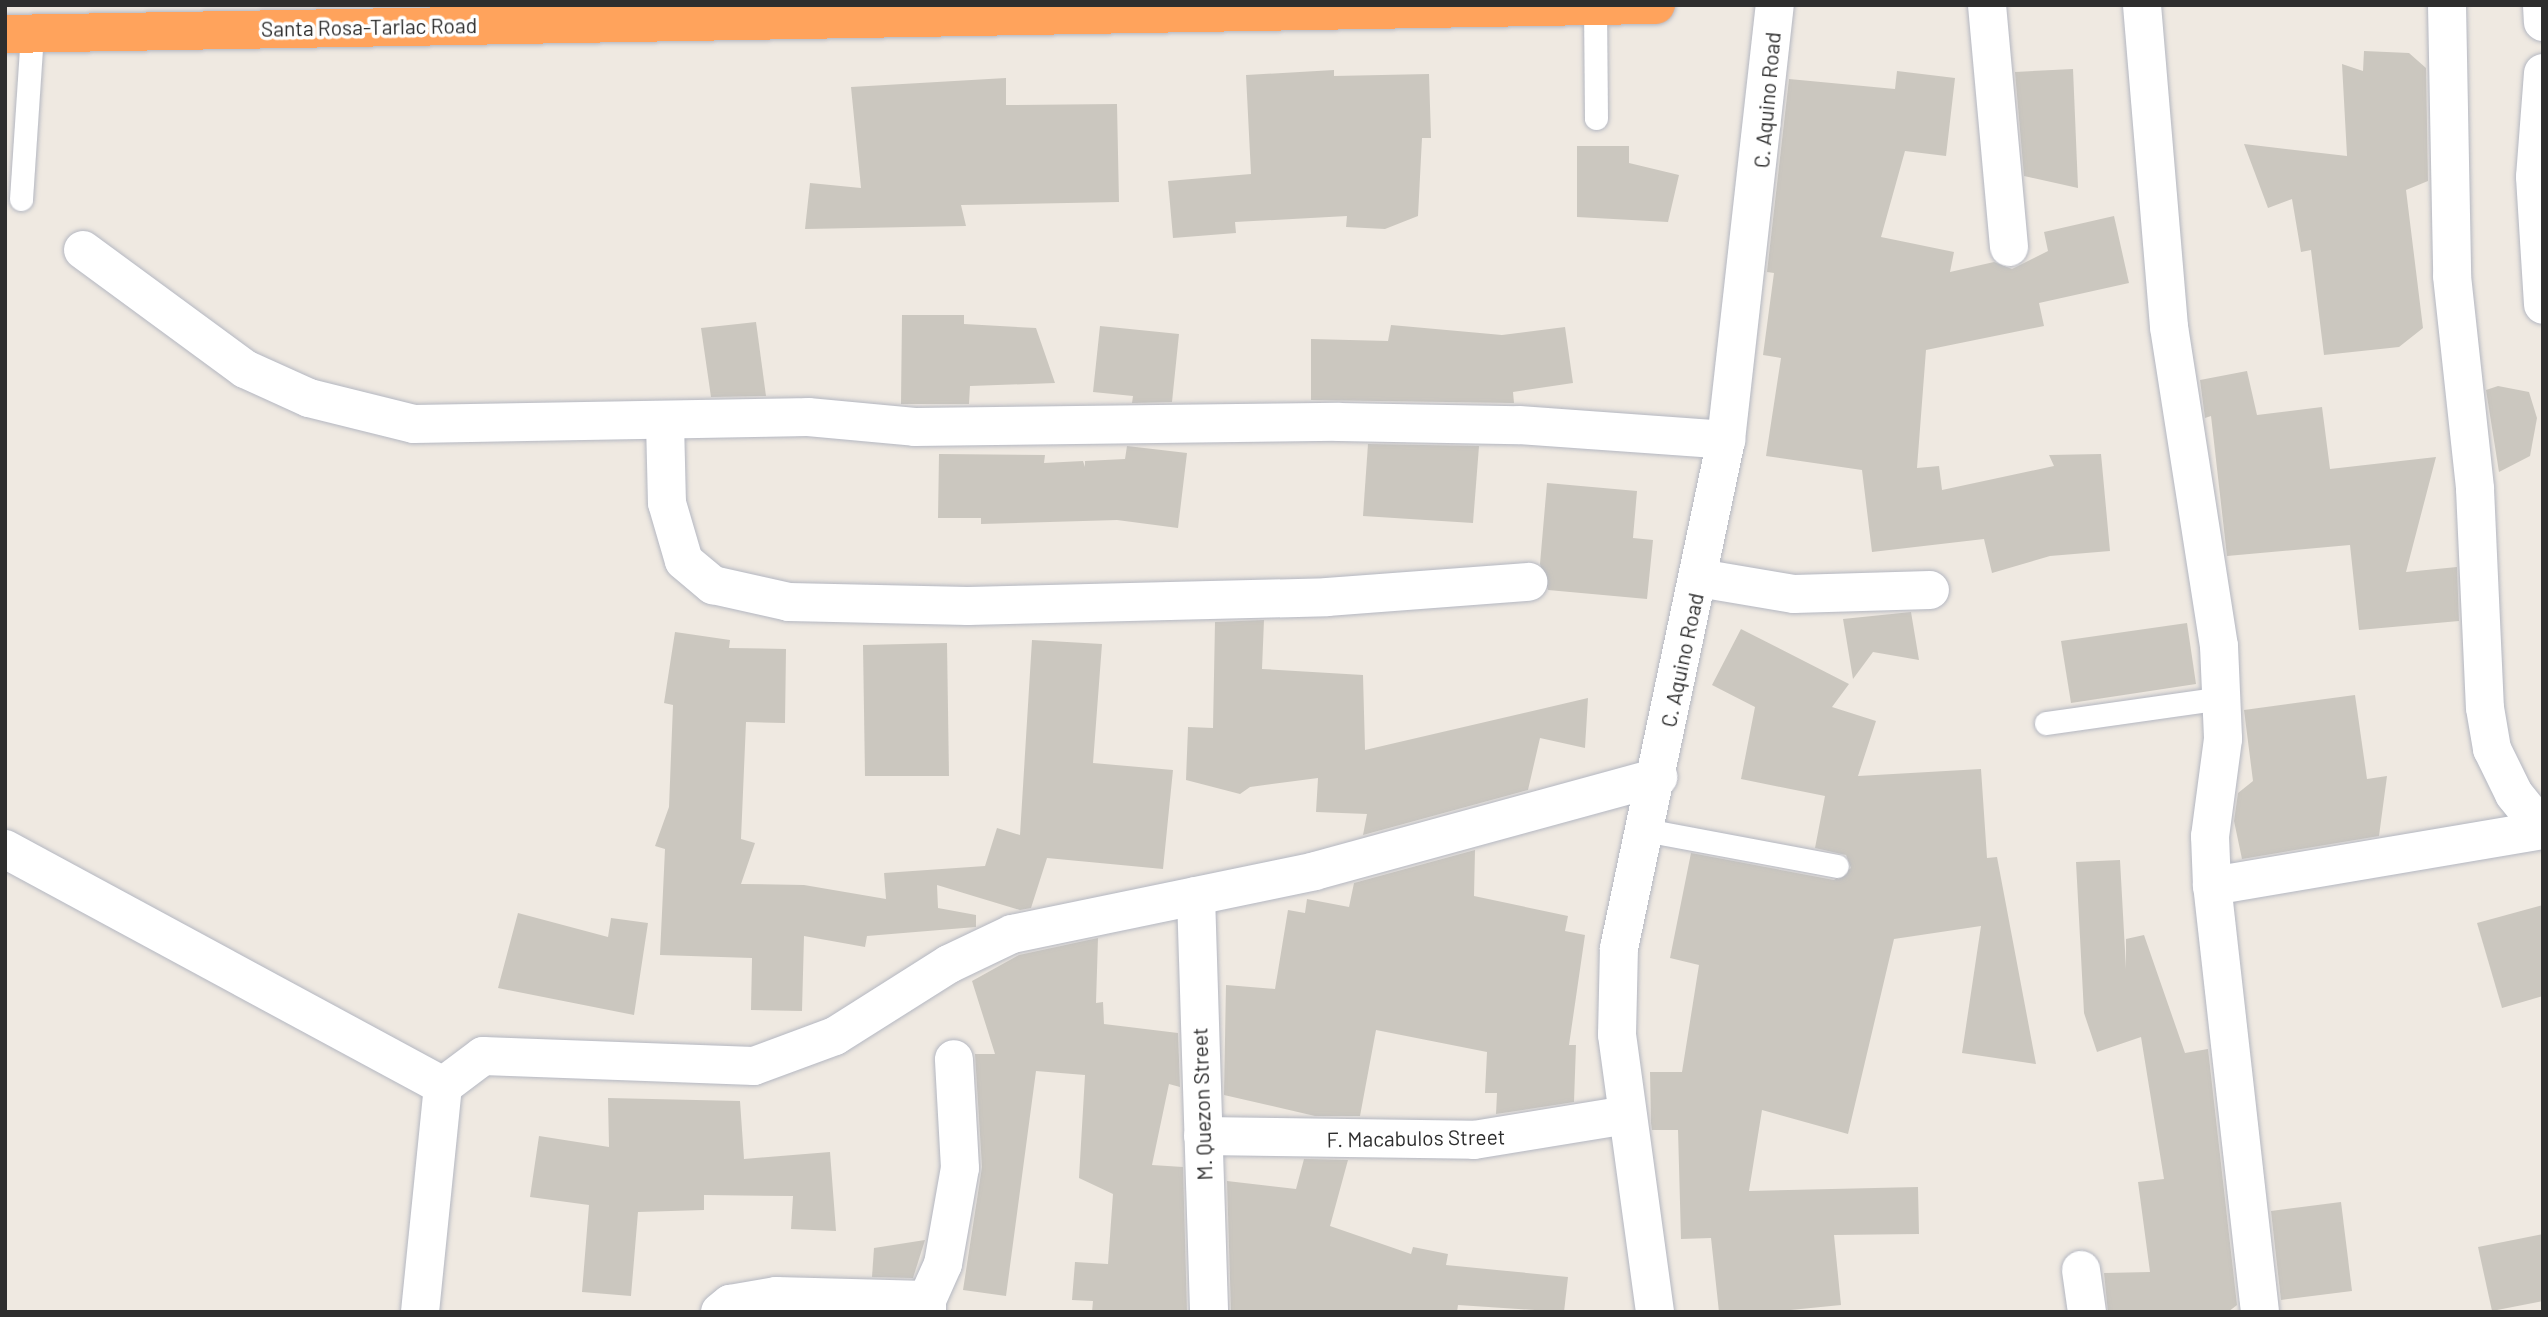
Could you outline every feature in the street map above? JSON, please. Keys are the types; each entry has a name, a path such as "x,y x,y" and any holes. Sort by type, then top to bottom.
{"highway":[{"name":"Santa Rosa-Tarlac Road","path":"19,34 392,16 1656,5"}],"street":[{"name":"C. Aquino Road","path":"1654,1312 1627,1115 1616,987 1645,830 1726,440 1775,5"},
{"path":"1987,5 2010,247"},
{"path":"2142,5 2169,327 2198,487 2222,698 2223,739 2210,836 2212,886 2260,1312"},
{"path":"2212,886 2543,830 2514,794 2492,749 2486,708 2475,489 2452,276 2447,5"},
{"path":"2542,5 2543,22"},
{"path":"2543,73 2535,177 2543,305"},
{"path":"83,250 245,369 344,410 435,425 808,417 915,427 1188,421 1519,425 1726,440"},
{"path":"665,422 668,514 684,561 713,585 789,601 878,607 1161,601 1440,593 1528,582"},
{"path":"1699,578 1794,594 1930,590"},
{"path":"420,1312 443,1086 483,1056 754,1066 835,1035 949,964 1012,934 1315,871 1658,777"},
{"path":"5,849 443,1086"},
{"name":"M. Quezon Street","path":"1196,896 1209,1312"},
{"path":"727,1309 776,1296 927,1306 943,1264 960,1168 954,1059"},
{"name":"F. Macabulos Street","path":"1203,1136 1474,1140 1627,1115"},
{"path":"2081,1270 2087,1312"}],"lane":[{"path":"1595,6 1597,118"},
{"path":"19,34 21,199"},
{"path":"2046,723 2222,698"},
{"path":"1645,830 1837,866"}],"building":[{"path":"2364,51 2409,53 2426,68 2428,181 2406,190 2423,328 2399,347 2324,355 2311,250 2301,252 2292,199 2268,208 2244,144 2347,156 2342,64 2363,71"},
{"path":"2073,69 2078,188 2024,176 2015,72"},
{"path":"1334,70 1334,76 1429,74 1431,138 1422,138 1418,216 1385,229 1346,227 1347,216 1235,222 1236,233 1173,238 1168,181 1251,174 1246,75"},
{"path":"1897,71 1955,78 1946,156 1905,151 1881,237 1954,252 1950,272 1994,262 2012,269 2048,251 2044,232 2114,216 2129,283 2039,303 2044,326 1926,350 1917,468 1939,466 1942,490 2054,466 2049,455 2101,454 2110,551 2050,556 1992,573 1984,539 1872,552 1862,470 1766,456 1781,358 1763,355 1774,273 1767,272 1789,79 1895,89"},
{"path":"1006,78 1006,105 1117,104 1119,202 961,205 966,226 805,229 810,183 861,188 851,87"},
{"path":"1577,146 1629,146 1629,163 1679,175 1668,222 1577,217"},
{"path":"902,315 964,315 964,324 1036,328 1055,383 970,386 969,404 901,404"},
{"path":"756,322 766,396 711,397 701,328"},
{"path":"1391,325 1502,335 1565,327 1573,383 1513,392 1514,403 1311,400 1311,339 1388,341"},
{"path":"1100,326 1179,334 1172,402 1132,403 1133,396 1093,392"},
{"path":"2247,371 2257,415 2322,407 2330,469 2436,457 2406,572 2457,567 2459,621 2359,630 2350,545 2227,556 2211,416 2205,418 2200,380"},
{"path":"2498,386 2529,392 2537,418 2530,456 2499,472 2486,390"},
{"path":"1368,444 1479,446 1473,523 1363,516"},
{"path":"1127,446 1187,453 1178,528 1117,520 981,524 981,518 938,518 939,454 1045,455 1044,463 1083,461 1085,467 1085,461 1125,459"},
{"path":"1547,483 1637,491 1633,538 1653,540 1647,599 1548,590 1540,564"},
{"path":"1911,612 1919,660 1873,652 1853,679 1843,619"},
{"path":"1264,620 1262,669 1363,675 1365,750 1588,698 1585,748 1540,738 1528,790 1363,835 1367,814 1316,812 1318,778 1250,787 1240,794 1186,780 1188,727 1213,728 1215,622"},
{"path":"2187,623 2196,684 2071,703 2061,641"},
{"path":"1741,629 1849,684 1832,707 1876,721 1858,776 1981,769 1987,858 1997,857 2036,1064 1962,1053 1981,926 1894,939 1848,1134 1762,1110 1749,1191 1918,1187 1919,1234 1834,1235 1841,1305 1771,1312 1719,1312 1711,1238 1681,1239 1678,1130 1652,1130 1651,1123 1650,1072 1682,1072 1699,965 1670,958 1691,853 1834,880 1851,868 1846,855 1815,848 1825,796 1741,779 1755,707 1712,685"},
{"path":"675,632 730,640 729,648 786,649 785,723 746,722 741,839 755,843 741,884 804,885 886,899 884,873 985,866 997,828 1020,835 1032,640 1102,644 1093,763 1173,770 1163,869 1047,858 1031,908 1020,910 937,885 938,908 976,915 976,927 867,936 865,947 804,936 802,1011 751,1010 752,958 660,955 665,849 655,846 669,807 673,705 664,703"},
{"path":"947,643 949,776 865,776 863,645"},
{"path":"2355,695 2367,779 2387,776 2379,836 2242,859 2234,821 2238,793 2253,781 2244,710"},
{"path":"1475,850 1474,896 1568,916 1565,931 1585,935 1569,1045 1576,1045 1574,1102 1496,1114 1497,1093 1485,1093 1487,1052 1376,1030 1360,1116 1315,1116 1224,1095 1226,985 1275,989 1288,910 1305,913 1307,899 1349,907 1354,883"},
{"path":"2120,860 2126,969 2126,939 2144,935 2185,1053 2208,1049 2237,1305 2228,1312 2108,1312 2104,1273 2150,1272 2138,1182 2164,1179 2141,1037 2097,1052 2084,1013 2076,862"},
{"path":"2543,905 2543,996 2502,1008 2477,923"},
{"path":"518,913 608,937 611,918 648,923 634,1015 498,988"},
{"path":"1098,938 1096,1003 1103,1002 1104,1024 1178,1033 1180,1087 1169,1084 1152,1165 1183,1167 1187,1312 1092,1312 1093,1301 1072,1300 1075,1262 1108,1264 1113,1194 1079,1178 1085,1075 1036,1071 1006,1296 963,1290 982,1167 975,1054 995,1054 972,981 1019,955"},
{"path":"608,1098 740,1101 744,1159 830,1152 836,1231 791,1229 793,1196 704,1195 704,1210 638,1212 631,1296 582,1292 589,1205 530,1197 539,1136 609,1147"},
{"path":"1304,1159 1348,1160 1330,1226 1411,1254 1413,1247 1448,1254 1446,1265 1568,1277 1564,1312 1458,1305 1457,1312 1231,1312 1227,1181 1296,1189"},
{"path":"2341,1202 2352,1291 2281,1300 2271,1211"},
{"path":"2543,1234 2543,1301 2492,1311 2478,1247"},
{"path":"925,1240 913,1278 872,1277 874,1248"}]}
